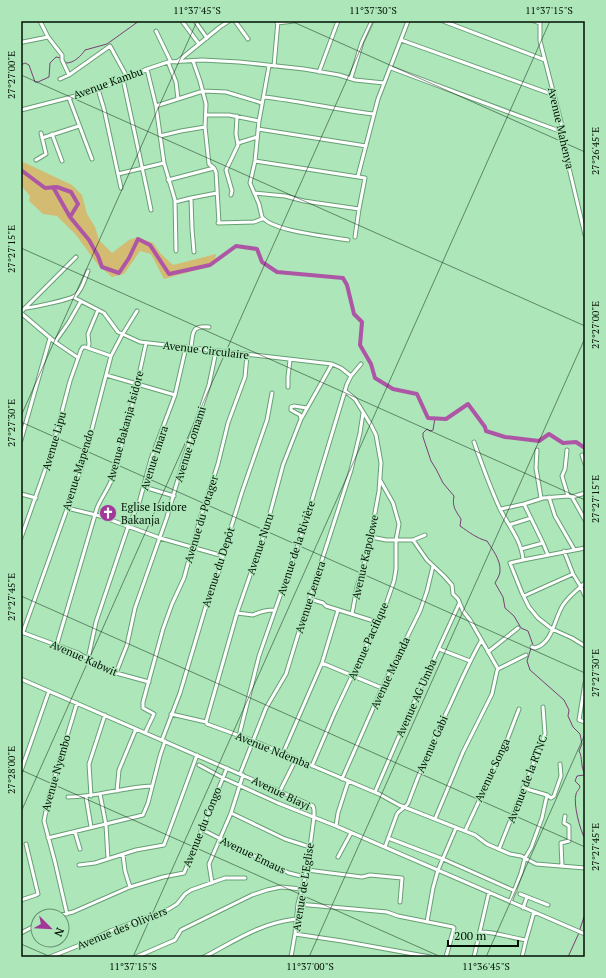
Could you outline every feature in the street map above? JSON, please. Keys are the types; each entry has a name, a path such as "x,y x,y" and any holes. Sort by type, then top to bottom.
{"street":[{"path":"40,21 48,37 62,55 62,59 69,75"},
{"path":"182,21 199,44"},
{"path":"195,21 207,38"},
{"path":"177,62 220,26 229,21"},
{"path":"235,21 248,39"},
{"path":"274,66 278,22 294,21"},
{"path":"319,72 338,21"},
{"path":"351,78 362,42 372,21"},
{"path":"358,176 374,114 384,83 408,21"},
{"path":"443,21 545,60"},
{"path":"534,21 540,22"},
{"name":"Avenue Mahenya","path":"540,22 540,41 554,95 585,235"},
{"path":"156,31 170,62 176,82 178,99"},
{"path":"23,42 48,37"},
{"path":"401,40 554,95"},
{"path":"60,79 69,75 110,46 127,77"},
{"path":"185,56 188,61"},
{"path":"193,61 203,91 206,106 205,127 208,162 216,172 218,223 254,222 262,219"},
{"name":"Avenue Kambu","path":"21,110 98,89 147,68 170,62 223,61 274,66 384,83"},
{"path":"269,66 259,121 255,161 250,183 262,219 291,231 348,240"},
{"path":"147,68 156,106 164,163 175,202 176,250"},
{"path":"391,68 562,132"},
{"path":"123,79 151,210"},
{"path":"98,89 104,109 121,188"},
{"path":"156,106 203,91 229,93 262,104"},
{"path":"264,97 298,101 342,111 374,114"},
{"path":"69,98 92,159"},
{"path":"206,115 237,116 259,121"},
{"path":"231,195 226,170 238,143 236,134 237,116"},
{"path":"42,138 79,126"},
{"path":"160,136 205,127"},
{"path":"258,129 366,146"},
{"path":"36,160 46,154 41,133"},
{"path":"52,134 62,161"},
{"path":"238,143 257,137"},
{"path":"255,161 366,178 355,237"},
{"path":"118,174 141,167 164,163"},
{"path":"168,180 214,168"},
{"path":"175,202 217,193"},
{"path":"254,193 285,196 304,202 359,209"},
{"path":"191,198 194,252"},
{"path":"76,258 21,313 55,342 78,358"},
{"path":"26,308 73,297 78,292 88,271"},
{"name":"Avenue Circulaire","path":"73,297 104,313 116,330 122,335 136,341 332,364 341,368 351,376"},
{"path":"55,342 81,301"},
{"path":"98,310 88,334 88,348 112,356"},
{"name":"Avenue Mapendo","path":"22,632 82,467 112,356 122,335 137,311"},
{"path":"191,348 194,331 196,328 201,326 209,327"},
{"path":"21,440 50,338"},
{"name":"Avenue Bakanja Isidore","path":"57,644 95,515 101,497 106,493 113,475 137,384 146,343"},
{"name":"Avenue Imara","path":"88,659 96,622 128,527 133,519 144,487 151,459 175,395 186,347"},
{"name":"Avenue Lipu","path":"21,538 51,453 70,381 78,358 82,348 88,348"},
{"name":"Avenue Lomami","path":"116,673 127,645 135,608 174,496 185,455 209,386 216,351"},
{"name":"Avenue du Potager","path":"145,733 154,714 146,710 142,705 163,629 174,597 184,578 218,464 228,423 245,377 247,355"},
{"path":"288,387 290,360"},
{"path":"301,419 300,415 291,410 291,407 307,408 332,364"},
{"name":"Avenue de la Rivière","path":"239,736 259,656 302,533 345,391 351,376 361,364"},
{"path":"106,375 175,395"},
{"name":"Avenue Kapolowe","path":"345,391 355,399 372,425 376,435 381,463 380,480 371,537 357,587 352,614"},
{"name":"Avenue du Depôt","path":"105,824 143,815 148,803 171,714 180,693 207,601 220,569 244,486 267,420 272,393"},
{"name":"Avenue Nuru","path":"206,722 237,613 265,532 283,465 301,419 307,408"},
{"name":"Avenue Lemera","path":"242,775 266,708 286,674 355,457 363,413"},
{"path":"474,442 501,509 521,549 523,560"},
{"path":"537,450 536,473 541,498"},
{"path":"567,450 565,469 562,476 570,496 585,520"},
{"path":"582,455 585,464"},
{"name":"Avenue Pacifique","path":"312,766 335,712 386,604 394,580 396,569 396,540 399,524 396,510 388,492 380,480"},
{"path":"144,487 174,496"},
{"path":"501,509 524,504 541,498 570,496 585,493"},
{"path":"21,494 36,498"},
{"path":"549,497 555,516 574,549"},
{"path":"524,504 548,555"},
{"path":"67,508 95,515 160,538 223,556"},
{"path":"509,525 531,518"},
{"path":"371,537 396,540 413,540 425,535"},
{"path":"413,540 433,566 452,585 452,592 458,599 459,604 498,669"},
{"path":"521,549 543,543"},
{"path":"585,548 574,549 510,564 524,596 538,618 552,629 585,646"},
{"path":"564,552 573,574 585,596"},
{"name":"Avenue Moanda","path":"342,779 382,688 420,611 433,566"},
{"path":"524,596 573,574"},
{"path":"532,647 536,648 543,645 547,640 563,606 572,594 585,583"},
{"path":"310,599 338,610 377,622"},
{"name":"Avenue AG Umba","path":"375,792 459,604"},
{"path":"237,613 253,616 260,611 275,610"},
{"name":"Avenue Kapolowe","path":"283,753 322,663 338,610"},
{"path":"488,652 518,628"},
{"name":"Avenue Kabwit","path":"22,632 57,644 116,673 149,682"},
{"name":"Avenue Gabi","path":"385,847 397,814 409,802 410,795 424,761 470,661 481,641"},
{"path":"439,649 470,661"},
{"path":"435,819 463,752 492,694 498,669 526,655"},
{"path":"322,663 382,688"},
{"name":"Avenue Biayi","path":"21,679 313,806 314,817 585,934"},
{"path":"585,683 579,720 585,722"},
{"path":"21,771 49,691"},
{"name":"Avenue Nyembo","path":"66,908 44,824 44,816 77,703"},
{"name":"Avenue de la RTNC","path":"499,849 545,732 543,707"},
{"name":"Avenue Songa","path":"465,831 506,743 519,709"},
{"name":"Avenue Ndemba","path":"171,714 206,722 207,724 254,741 348,782 375,792 404,807 465,831 488,844 526,858 536,864 585,868"},
{"path":"92,796 89,764 105,715"},
{"path":"117,791 119,770 136,729"},
{"path":"79,865 108,860 136,850 164,845 197,755"},
{"path":"280,791 296,759"},
{"path":"523,788 553,798 561,776 560,764"},
{"path":"199,765 222,778 314,817"},
{"name":"Avenue du Congo","path":"70,913 130,887 163,877 183,873 227,768"},
{"path":"212,883 209,864 231,813 242,775"},
{"path":"336,826 338,813 348,782"},
{"path":"68,797 86,797 134,787 152,786"},
{"path":"100,794 105,824 108,860"},
{"path":"510,902 542,818 547,795"},
{"path":"86,797 91,828"},
{"path":"231,813 296,844 310,847"},
{"path":"562,866 561,843 569,841 569,826 564,823 564,816"},
{"name":"Avenue de L'Eglise","path":"291,957 298,904 307,870 314,817"},
{"path":"48,838 105,824"},
{"path":"428,922 431,894 438,870 456,828"},
{"name":"Avenue Emaus","path":"201,829 276,867 289,873 305,877"},
{"path":"76,832 80,848"},
{"path":"338,857 351,832"},
{"path":"388,838 443,859 515,891"},
{"path":"21,900 38,894 26,844"},
{"path":"123,855 125,871 130,887"},
{"path":"307,870 362,877 402,878 400,902"},
{"name":"Avenue des Oliviers","path":"50,957 90,941 110,931 169,909 177,904 187,892 224,878 245,878"},
{"path":"136,957 175,940 181,930 252,895 281,887 302,889"},
{"path":"474,957 481,932 488,892"},
{"path":"520,894 548,905"},
{"path":"523,908 527,897"},
{"path":"298,904 371,909 454,928 446,957"},
{"path":"522,957 534,912"},
{"path":"204,957 256,929 296,919"},
{"path":"21,933 30,928"},
{"path":"481,932 526,940"},
{"path":"295,934 430,957"}],"shaded area":[{"path":"21,161 72,185 82,195 87,214 95,227 99,240 112,253 129,240 138,237 153,243 160,253 173,265 216,254 214,265 164,279 151,254 140,251 124,274 112,277 98,265 76,235 57,216 43,214 29,201 30,196 21,185"}],"waterway":[{"path":"64,60 66,63 72,62 85,50 107,44 139,21"},
{"path":"21,67 21,65 25,63 29,65 35,82 38,82 49,77 50,63 56,57 61,58"},
{"path":"21,170 45,188 57,187 71,192 78,204 70,217 89,240 102,267 119,273 129,258 138,239 150,245 169,274 210,265 236,246 257,249 262,262 277,272 343,278 347,285 354,314 362,322 360,345 371,364 375,378 393,389 417,394 428,418 446,419 468,404 485,427 486,431 505,437 539,441 549,434 563,443 576,442 585,448"},
{"path":"53,187 70,217"},
{"path":"435,418 433,430 430,431 427,429 423,433 431,461 443,483 454,496 453,503 454,508 461,519 460,526 476,537 487,541 496,555 500,571 495,583 503,597 505,608 514,616 521,628 528,631 533,645"},
{"path":"531,648 527,661 530,670 564,700 569,710 568,716 573,727 580,734 582,744 579,751 585,774 577,776 575,781 580,786 576,794 575,804 579,823 585,839"},
{"path":"568,957 578,935 585,914"}],"place":[{"name":"Eglise Isidore Bakanja","path":"108,513"}]}
